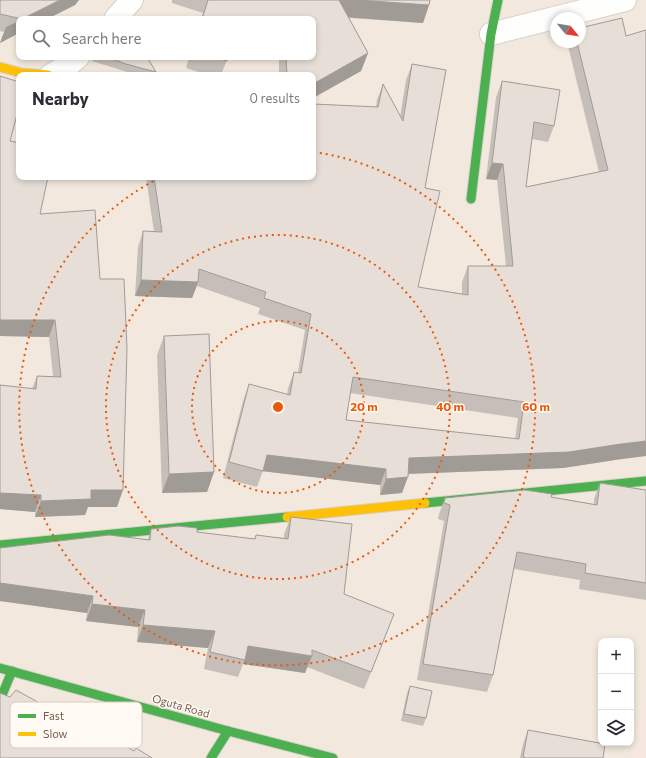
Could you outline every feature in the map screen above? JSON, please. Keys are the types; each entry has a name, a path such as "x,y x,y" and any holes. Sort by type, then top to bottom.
{"street":[{"path":"118,16 132,0"},
{"path":"471,199 491,34 498,0"},
{"path":"491,34 625,0"},
{"path":"56,72 75,60"},
{"path":"0,67 16,72"},
{"path":"0,545 646,481"},
{"name":"Oguta Road","path":"0,668 122,702"},
{"path":"0,700 12,671"},
{"name":"Oguta Road","path":"142,708 228,732 333,758"},
{"path":"211,758 228,732"}],"shaded area":[{"path":"0,0 646,0 646,758 0,758"},
{"path":"644,697 646,697 646,758 632,758"}],"building":[{"path":"0,0 60,0 28,16 16,16 16,18 0,14"},
{"path":"208,0 339,0 368,53 316,82 316,72 287,72 286,60 316,60 316,16 203,16"},
{"path":"357,0 430,0 429,5"},
{"path":"622,18 626,36 646,30 646,441 569,452 409,458 408,477 386,479 386,469 267,455 263,471 229,462 249,384 290,395 294,372 301,373 311,314 264,298 266,292 199,269 198,282 141,280 143,231 162,232 154,180 316,180 316,104 378,107 383,84 403,121 412,64 446,70 425,188 440,191 418,287 468,295 468,266 513,266 503,164 492,163 502,81 560,90 554,126 534,122 526,187 608,170 578,48 586,48 586,27","holes":["353,377 524,402 519,439 346,420"]},
{"path":"115,60 149,60 156,72"},
{"path":"0,76 16,81 16,118 10,141 16,142 16,180 47,180 40,214 95,210 100,279 124,279 127,349 123,490 91,490 91,499 41,501 41,495 0,493 0,385 36,389 37,376 61,377 55,320 0,320"},
{"path":"209,334 214,472 169,474 164,336"},
{"path":"600,483 646,490 646,583 585,573 586,564 517,552 493,675 423,664 450,505 444,503 445,498 525,490 552,494 551,497 597,505"},
{"path":"291,517 352,524 344,594 394,614 371,672 312,650 312,656 248,646 245,660 210,652 215,631 143,625 145,610 92,604 93,596 0,583 0,548 109,535 150,540 151,529 178,526 197,528 197,532 255,539 256,535 288,539"},
{"path":"410,686 432,691 426,718 404,714"},
{"path":"16,690 38,702 10,702 10,748 129,748 134,751 136,748 152,758 0,758 0,693 10,697"},
{"path":"528,730 598,743 598,746 605,746 603,758 523,757"}],"traffic: fast":[{"path":"471,199 491,34 498,0"},
{"path":"425,503 646,481"},
{"path":"0,545 287,517"},
{"path":"0,668 123,702"},
{"path":"0,700 12,671"},
{"path":"142,707 333,758"},
{"path":"211,758 228,731"}],"traffic: slow":[{"path":"0,67 18,72"},
{"path":"287,517 425,503"}]}
